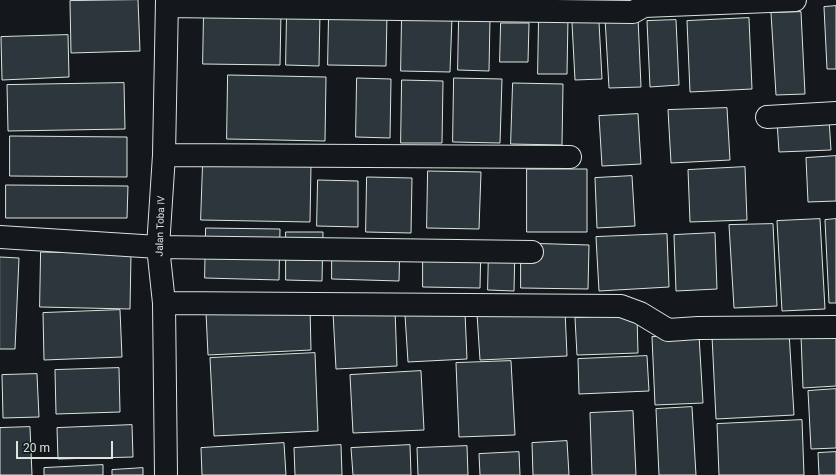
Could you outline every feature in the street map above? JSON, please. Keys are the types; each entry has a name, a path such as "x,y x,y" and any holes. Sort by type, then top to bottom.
{"street":[{"path":"167,3 633,12 645,3 795,0"},
{"name":"Jalan Toba IV","path":"166,475 164,302 158,247 164,155 167,3"},
{"path":"767,117 836,113"},
{"path":"164,155 570,157"},
{"path":"0,237 158,247 532,252"},
{"path":"164,302 621,306 640,313 668,330 698,328 836,327"}],"building":[{"path":"138,0 140,51 71,53 70,1"},
{"path":"836,6 836,69 827,69 824,7"},
{"path":"204,10 281,12 280,65 203,64"},
{"path":"287,11 320,12 319,66 286,65"},
{"path":"801,12 805,94 776,95 771,13"},
{"path":"329,13 387,14 386,66 328,65"},
{"path":"402,15 452,17 450,72 401,71"},
{"path":"539,17 568,17 567,74 538,74"},
{"path":"638,17 641,87 609,88 605,18"},
{"path":"459,18 490,18 489,71 458,70"},
{"path":"749,18 752,89 690,92 687,21"},
{"path":"676,20 679,85 650,87 647,21"},
{"path":"599,22 602,79 575,80 572,23"},
{"path":"501,23 529,23 528,62 500,62"},
{"path":"68,35 69,77 2,80 1,37"},
{"path":"228,75 326,77 325,141 227,139"},
{"path":"357,78 391,79 390,138 356,137"},
{"path":"454,78 502,79 500,143 453,142"},
{"path":"402,80 443,81 442,143 401,143"},
{"path":"124,83 125,129 8,131 7,85"},
{"path":"513,83 563,84 562,145 511,144"},
{"path":"727,108 730,160 671,163 668,110"},
{"path":"638,114 641,164 602,166 599,116"},
{"path":"829,119 831,150 779,152 777,121"},
{"path":"10,136 127,137 127,177 10,176"},
{"path":"836,156 836,201 808,202 806,158"},
{"path":"203,163 311,165 310,222 201,220"},
{"path":"745,167 747,220 690,222 688,170"},
{"path":"527,169 587,169 587,232 527,232"},
{"path":"428,171 481,172 479,229 427,228"},
{"path":"632,176 635,226 597,228 595,178"},
{"path":"367,177 412,178 411,233 366,232"},
{"path":"318,180 358,181 358,227 317,226"},
{"path":"6,185 128,186 127,218 6,218"},
{"path":"820,219 825,309 782,311 777,221"},
{"path":"836,219 836,303 829,303 825,220"},
{"path":"773,224 777,306 734,308 729,225"},
{"path":"206,228 280,229 279,280 205,278"},
{"path":"286,232 323,232 322,281 286,280"},
{"path":"715,233 717,289 676,291 674,235"},
{"path":"667,234 669,287 599,291 596,237"},
{"path":"332,240 400,241 399,281 332,279"},
{"path":"423,241 481,243 480,288 423,287"},
{"path":"521,243 589,245 588,289 521,288"},
{"path":"489,245 515,245 514,291 488,290"},
{"path":"41,252 131,254 130,309 40,307"},
{"path":"0,257 19,258 15,349 0,349"},
{"path":"310,307 311,350 208,355 206,312"},
{"path":"395,309 397,366 336,369 333,312"},
{"path":"120,310 122,357 44,360 43,313"},
{"path":"565,310 567,356 480,360 477,314"},
{"path":"465,312 467,359 408,362 405,315"},
{"path":"637,315 638,353 577,355 575,318"},
{"path":"789,332 794,415 716,419 712,336"},
{"path":"836,334 836,386 803,388 801,336"},
{"path":"699,335 703,403 655,405 652,337"},
{"path":"315,353 318,431 214,436 210,358"},
{"path":"647,356 649,391 579,394 578,359"},
{"path":"511,361 515,435 459,437 456,363"},
{"path":"119,368 120,412 56,414 55,370"},
{"path":"421,371 424,430 353,433 350,375"},
{"path":"37,374 39,417 3,418 2,375"},
{"path":"836,389 836,448 811,449 808,391"},
{"path":"692,407 696,475 659,475 656,409"},
{"path":"633,411 636,475 592,475 590,413"},
{"path":"802,420 804,475 719,475 717,424"},
{"path":"132,425 133,457 58,459 57,428"},
{"path":"30,427 32,475 0,475 0,428"},
{"path":"567,441 569,475 533,475 532,443"},
{"path":"284,443 286,475 202,475 201,448"},
{"path":"341,445 342,475 295,475 294,448"},
{"path":"410,445 411,475 353,475 351,448"},
{"path":"467,446 468,475 418,475 417,448"},
{"path":"519,452 520,475 480,475 479,454"},
{"path":"836,452 836,475 819,475 818,453"},
{"path":"103,465 103,475 44,475 44,468"},
{"path":"143,468 143,475 112,475 112,470"}]}
